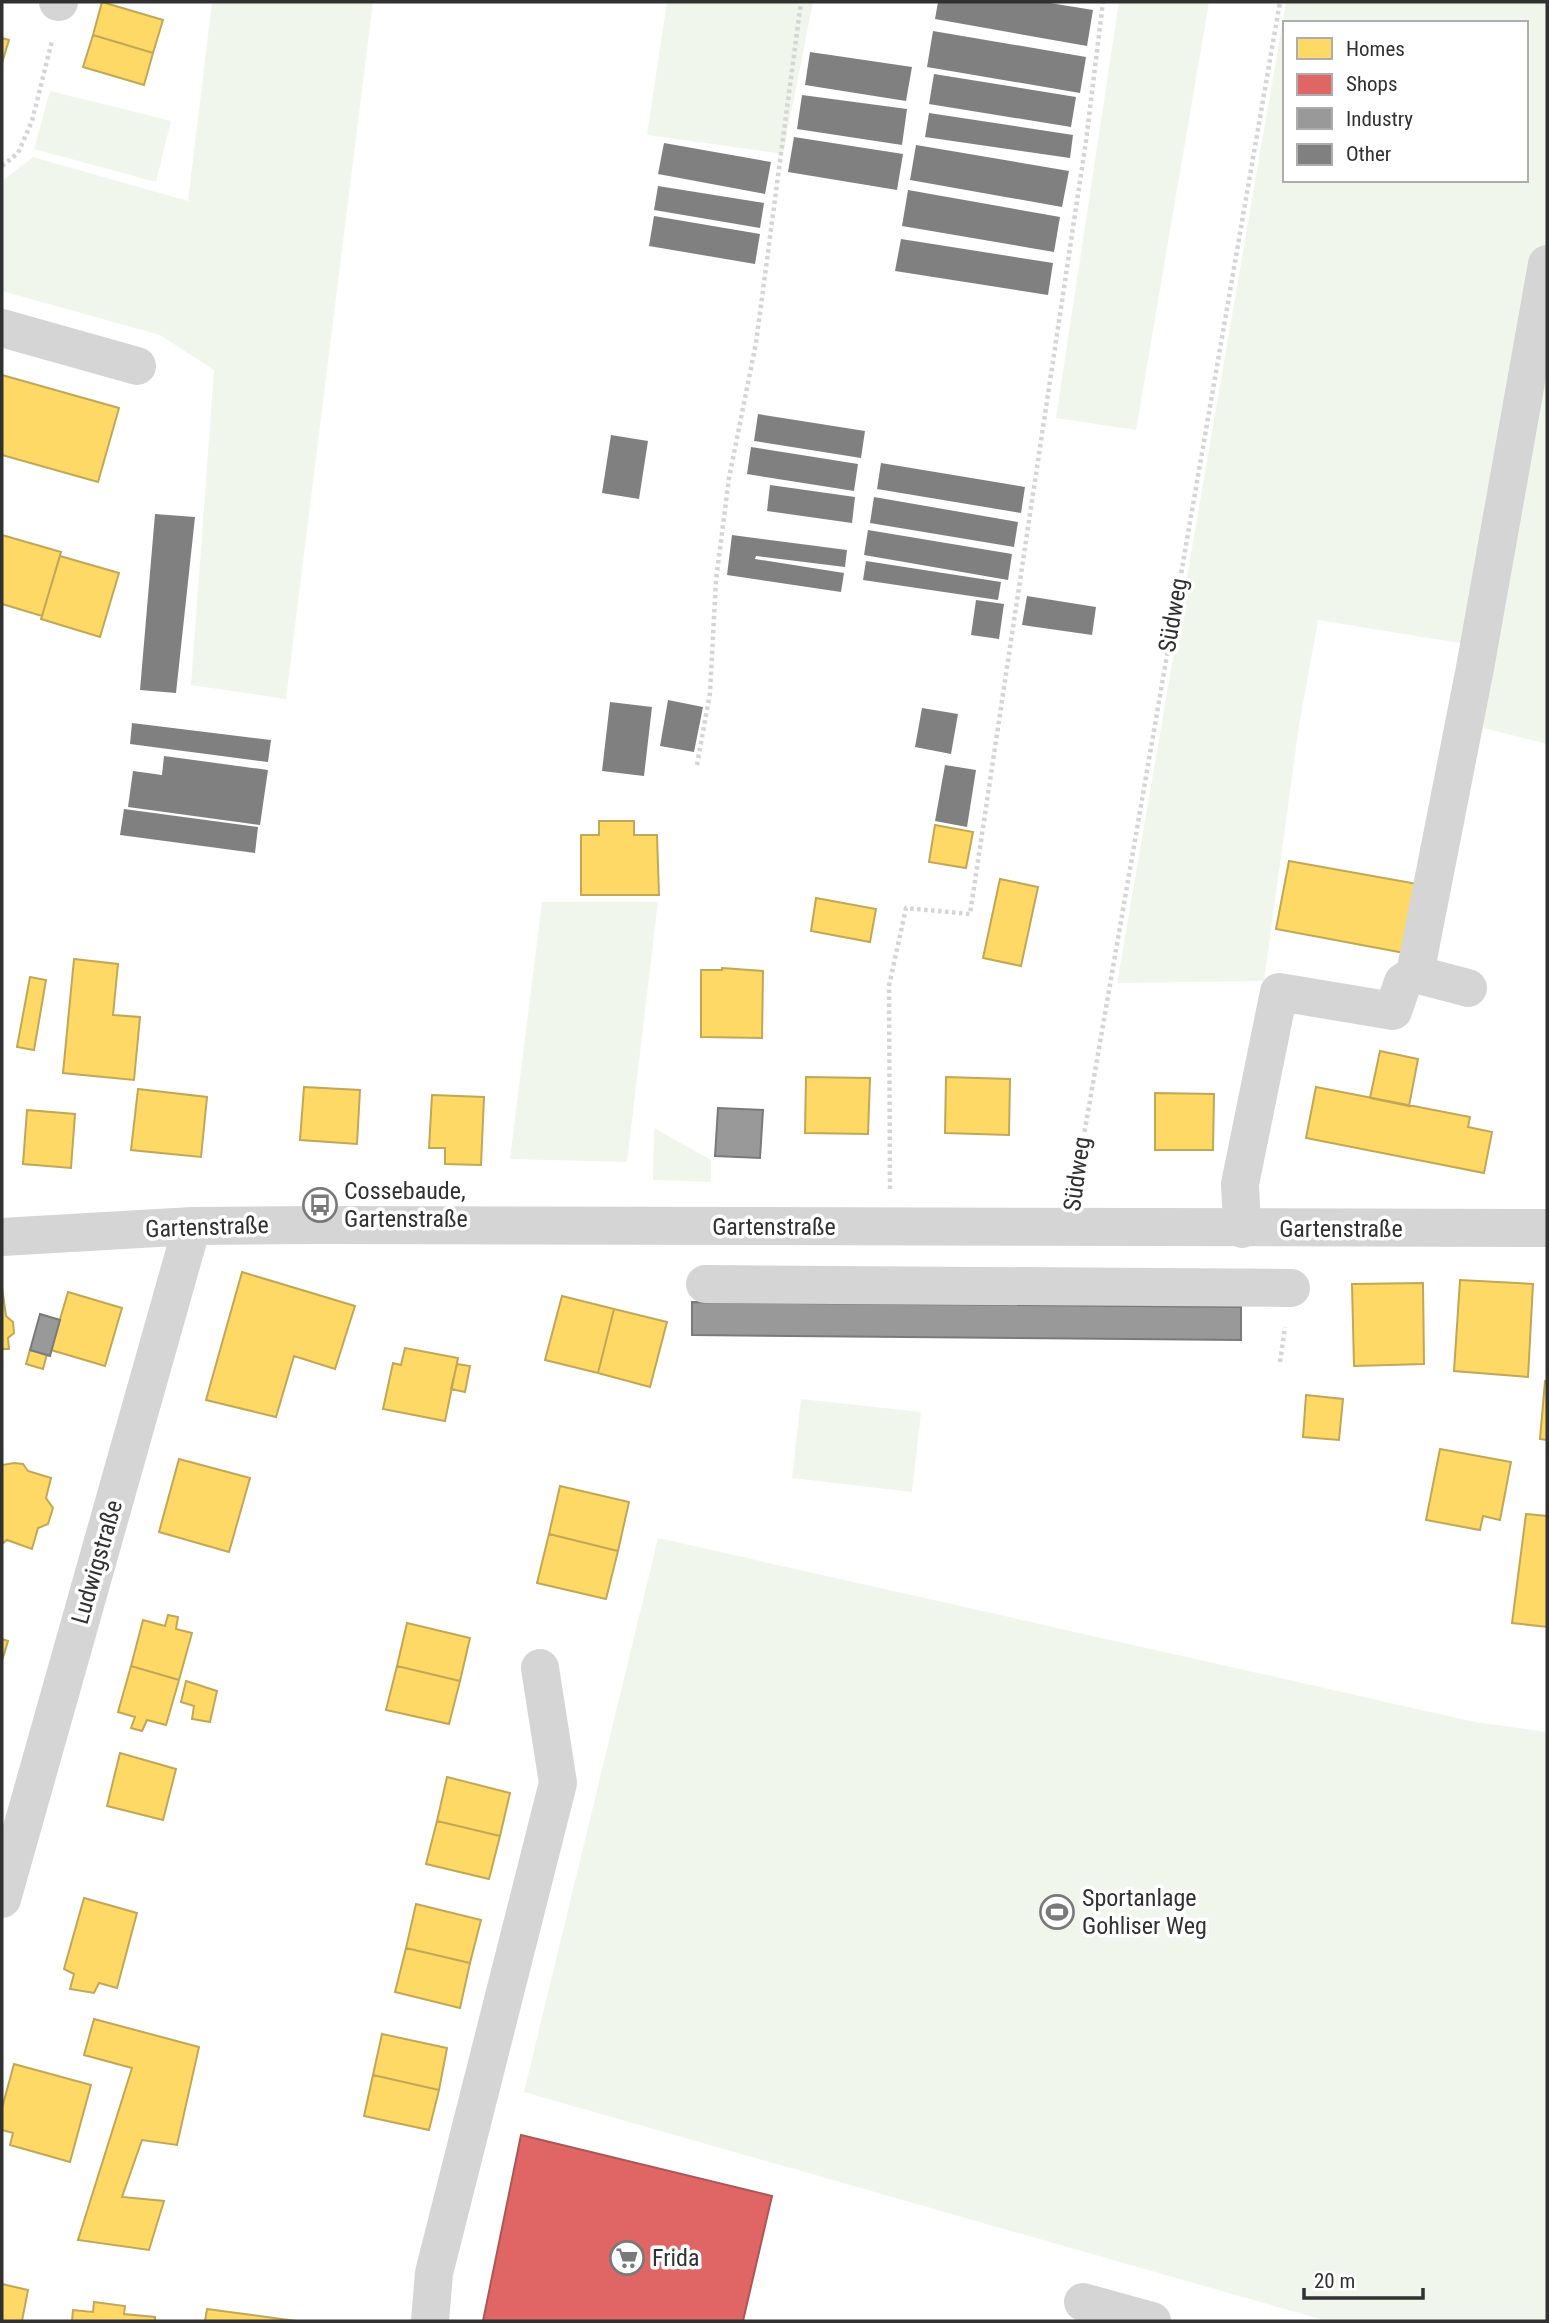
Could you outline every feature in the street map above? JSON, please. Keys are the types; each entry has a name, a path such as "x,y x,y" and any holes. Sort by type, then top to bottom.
{"street":[{"path":"1242,1229 1240,1184 1279,992 1393,1011 1403,982 1415,974 1475,668 1547,264"},
{"path":"2,328 138,366"},
{"path":"1415,974 1468,988"},
{"name":"Gartenstraße","path":"2,1237 192,1226 1547,1228"},
{"name":"Ludwigstraße","path":"2,1899 192,1226"},
{"path":"705,1284 1291,1289"},
{"path":"430,2321 434,2273 558,1783 540,1668"},
{"path":"1083,2302 1152,2321"}],"path":[{"path":"2,166 18,153 32,121 54,34 59,2"},
{"path":"697,765 710,693 716,580 729,478 756,343 801,2"},
{"path":"890,1228 889,986 906,908 970,914 1086,141 1103,2"},
{"name":"Südweg","path":"1070,1229 1077,1163 1280,2"}],"shaded area":[{"path":"212,2 373,2 286,699 191,685 214,370 160,335 2,291 2,181 33,157 188,201"},
{"path":"667,2 813,2 783,154 647,135"},
{"path":"1119,2 1209,2 1136,430 1056,418"},
{"path":"1286,2 1547,2 1547,744 1467,724 1484,647 1318,620 1299,726 1264,981 1117,983"},
{"path":"50,91 171,121 156,182 34,149"},
{"path":"542,902 658,902 627,1162 510,1159"},
{"path":"654,1128 711,1160 711,1182 653,1180"},
{"path":"801,1399 921,1412 912,1492 792,1478"},
{"name":"Sportanlage Gohliser Weg","path":"658,1538 1475,1722 1547,1732 1547,2321 1327,2321 524,2092"}],"building: Homes":[{"path":"102,2 163,20 153,53 93,35"},
{"path":"93,35 153,53 144,85 83,67"},
{"path":"2,38 9,40 2,63"},
{"path":"2,375 119,408 98,482 2,455"},
{"path":"2,535 61,552 42,616 2,604"},
{"path":"60,556 119,573 100,637 41,619"},
{"path":"599,821 634,821 634,835 657,835 659,895 581,895 581,835 599,835"},
{"path":"935,825 973,832 966,868 929,862"},
{"path":"1289,861 1423,885 1410,954 1276,929"},
{"path":"1000,879 1038,887 1021,966 983,958"},
{"path":"816,898 876,909 870,942 811,931"},
{"path":"74,959 118,964 113,1015 140,1017 134,1080 63,1073"},
{"path":"722,968 763,971 762,1038 701,1037 701,970"},
{"path":"30,977 46,980 34,1050 17,1047"},
{"path":"1380,1051 1418,1059 1409,1106 1370,1098"},
{"path":"806,1077 870,1078 868,1134 805,1133"},
{"path":"946,1077 1010,1079 1009,1135 945,1133"},
{"path":"304,1087 360,1090 357,1144 300,1140"},
{"path":"1316,1087 1470,1117 1468,1127 1492,1132 1484,1173 1306,1138"},
{"path":"138,1089 207,1097 201,1157 131,1150"},
{"path":"1155,1093 1214,1094 1213,1150 1155,1150"},
{"path":"432,1095 484,1097 481,1165 445,1164 445,1148 429,1148"},
{"path":"27,1110 75,1114 71,1168 23,1164"},
{"path":"242,1272 355,1306 335,1369 294,1356 276,1417 206,1400"},
{"path":"1460,1280 1533,1284 1528,1377 1454,1371"},
{"path":"1423,1283 1424,1364 1354,1366 1352,1284"},
{"path":"2,1287 6,1316 13,1322 14,1333 8,1338 9,1349 2,1349"},
{"path":"68,1292 122,1308 105,1366 51,1350"},
{"path":"562,1296 614,1309 598,1373 545,1360"},
{"path":"614,1309 667,1322 650,1387 598,1373"},
{"path":"405,1348 458,1358 445,1421 383,1409 393,1363 401,1365"},
{"path":"30,1350 47,1354 43,1369 26,1364"},
{"path":"457,1364 470,1366 465,1392 451,1389"},
{"path":"1547,1381 1547,1440 1540,1439"},
{"path":"1306,1395 1343,1399 1339,1440 1303,1437"},
{"path":"1440,1449 1511,1462 1500,1520 1483,1516 1480,1530 1426,1520"},
{"path":"179,1459 250,1478 229,1552 159,1532"},
{"path":"23,1464 28,1471 51,1478 46,1498 53,1508 48,1524 38,1528 32,1549 7,1540 2,1544 2,1465"},
{"path":"560,1486 629,1502 618,1551 549,1534"},
{"path":"1526,1514 1547,1516 1547,1627 1512,1623"},
{"path":"549,1534 618,1551 606,1599 537,1583"},
{"path":"168,1615 178,1617 176,1629 192,1633 179,1680 131,1666 143,1620 165,1626"},
{"path":"407,1623 470,1638 460,1681 397,1666"},
{"path":"2,1639 8,1641 2,1661"},
{"path":"131,1666 179,1680 166,1725 147,1720 142,1731 131,1728 135,1717 118,1712"},
{"path":"397,1666 460,1681 449,1724 386,1710"},
{"path":"186,1681 217,1691 210,1722 192,1719 194,1706 181,1702"},
{"path":"120,1753 176,1769 163,1820 107,1806"},
{"path":"447,1777 510,1793 500,1836 437,1821"},
{"path":"437,1821 500,1836 489,1879 426,1864"},
{"path":"84,1898 137,1913 117,1988 99,1983 94,1993 70,1989 74,1974 64,1969"},
{"path":"416,1904 481,1920 470,1963 406,1948"},
{"path":"406,1948 470,1963 460,2008 395,1992"},
{"path":"94,2019 199,2047 177,2145 142,2140 122,2197 164,2201 149,2250 78,2240 132,2068 84,2055"},
{"path":"382,2034 447,2048 439,2090 373,2075"},
{"path":"14,2064 91,2085 70,2162 10,2145 13,2133 2,2130 2,2108"},
{"path":"373,2075 439,2090 429,2130 364,2116"},
{"path":"2,2284 28,2290 22,2321 2,2321"},
{"path":"94,2302 125,2306 124,2314 155,2317 155,2321 72,2321 73,2310 93,2312"},
{"path":"207,2309 296,2321 205,2321"}],"building: Shops":[{"name":"Frida","path":"521,2135 772,2196 743,2321 483,2321"}],"building: Industry":[{"path":"718,1108 763,1110 760,1158 715,1156"},
{"path":"692,1302 1241,1307 1241,1340 692,1335"},
{"path":"40,1314 60,1320 50,1356 30,1350"}],"building: Other":[{"path":"938,2 1044,2 1093,10 1087,46 935,19"},
{"path":"933,31 1086,57 1080,93 927,67"},
{"path":"810,52 912,67 906,101 805,85"},
{"path":"934,74 1076,97 1071,127 929,104"},
{"path":"802,95 907,109 902,145 797,129"},
{"path":"929,113 1073,135 1070,158 925,137"},
{"path":"794,137 903,154 897,190 788,172"},
{"path":"664,143 771,162 765,194 658,174"},
{"path":"916,145 1069,171 1062,207 910,180"},
{"path":"658,186 764,203 760,228 654,210"},
{"path":"908,190 1060,217 1054,252 902,226"},
{"path":"654,216 760,234 755,264 649,246"},
{"path":"901,239 1053,263 1048,295 895,271"},
{"path":"758,414 865,431 861,458 754,441"},
{"path":"611,435 648,441 639,499 602,493"},
{"path":"751,447 858,464 854,491 747,474"},
{"path":"881,463 1025,487 1021,513 877,489"},
{"path":"770,485 855,497 852,523 767,511"},
{"path":"874,497 1018,522 1014,547 870,523"},
{"path":"155,514 195,517 176,693 140,690"},
{"path":"868,530 1012,554 1008,580 864,555"},
{"path":"732,535 847,550 845,567 756,556 755,559 844,573 841,592 727,575"},
{"path":"866,561 1001,582 998,600 863,580"},
{"path":"1027,596 1096,607 1092,635 1022,625"},
{"path":"976,600 1004,604 999,639 971,635"},
{"path":"668,700 703,707 694,752 660,746"},
{"path":"610,702 652,707 644,776 602,771"},
{"path":"922,708 958,714 951,754 915,747"},
{"path":"132,723 271,740 268,762 130,744"},
{"path":"164,756 268,770 260,825 128,807 133,771 162,775"},
{"path":"945,765 976,770 967,827 935,821"},
{"path":"124,809 258,827 255,853 120,835"}],"place":[{"name":"Cossebaude, Gartenstraße","path":"320,1205"},
{"name":"Sportanlage Gohliser Weg","path":"1057,1912"},
{"name":"Frida","path":"627,2258"}]}
